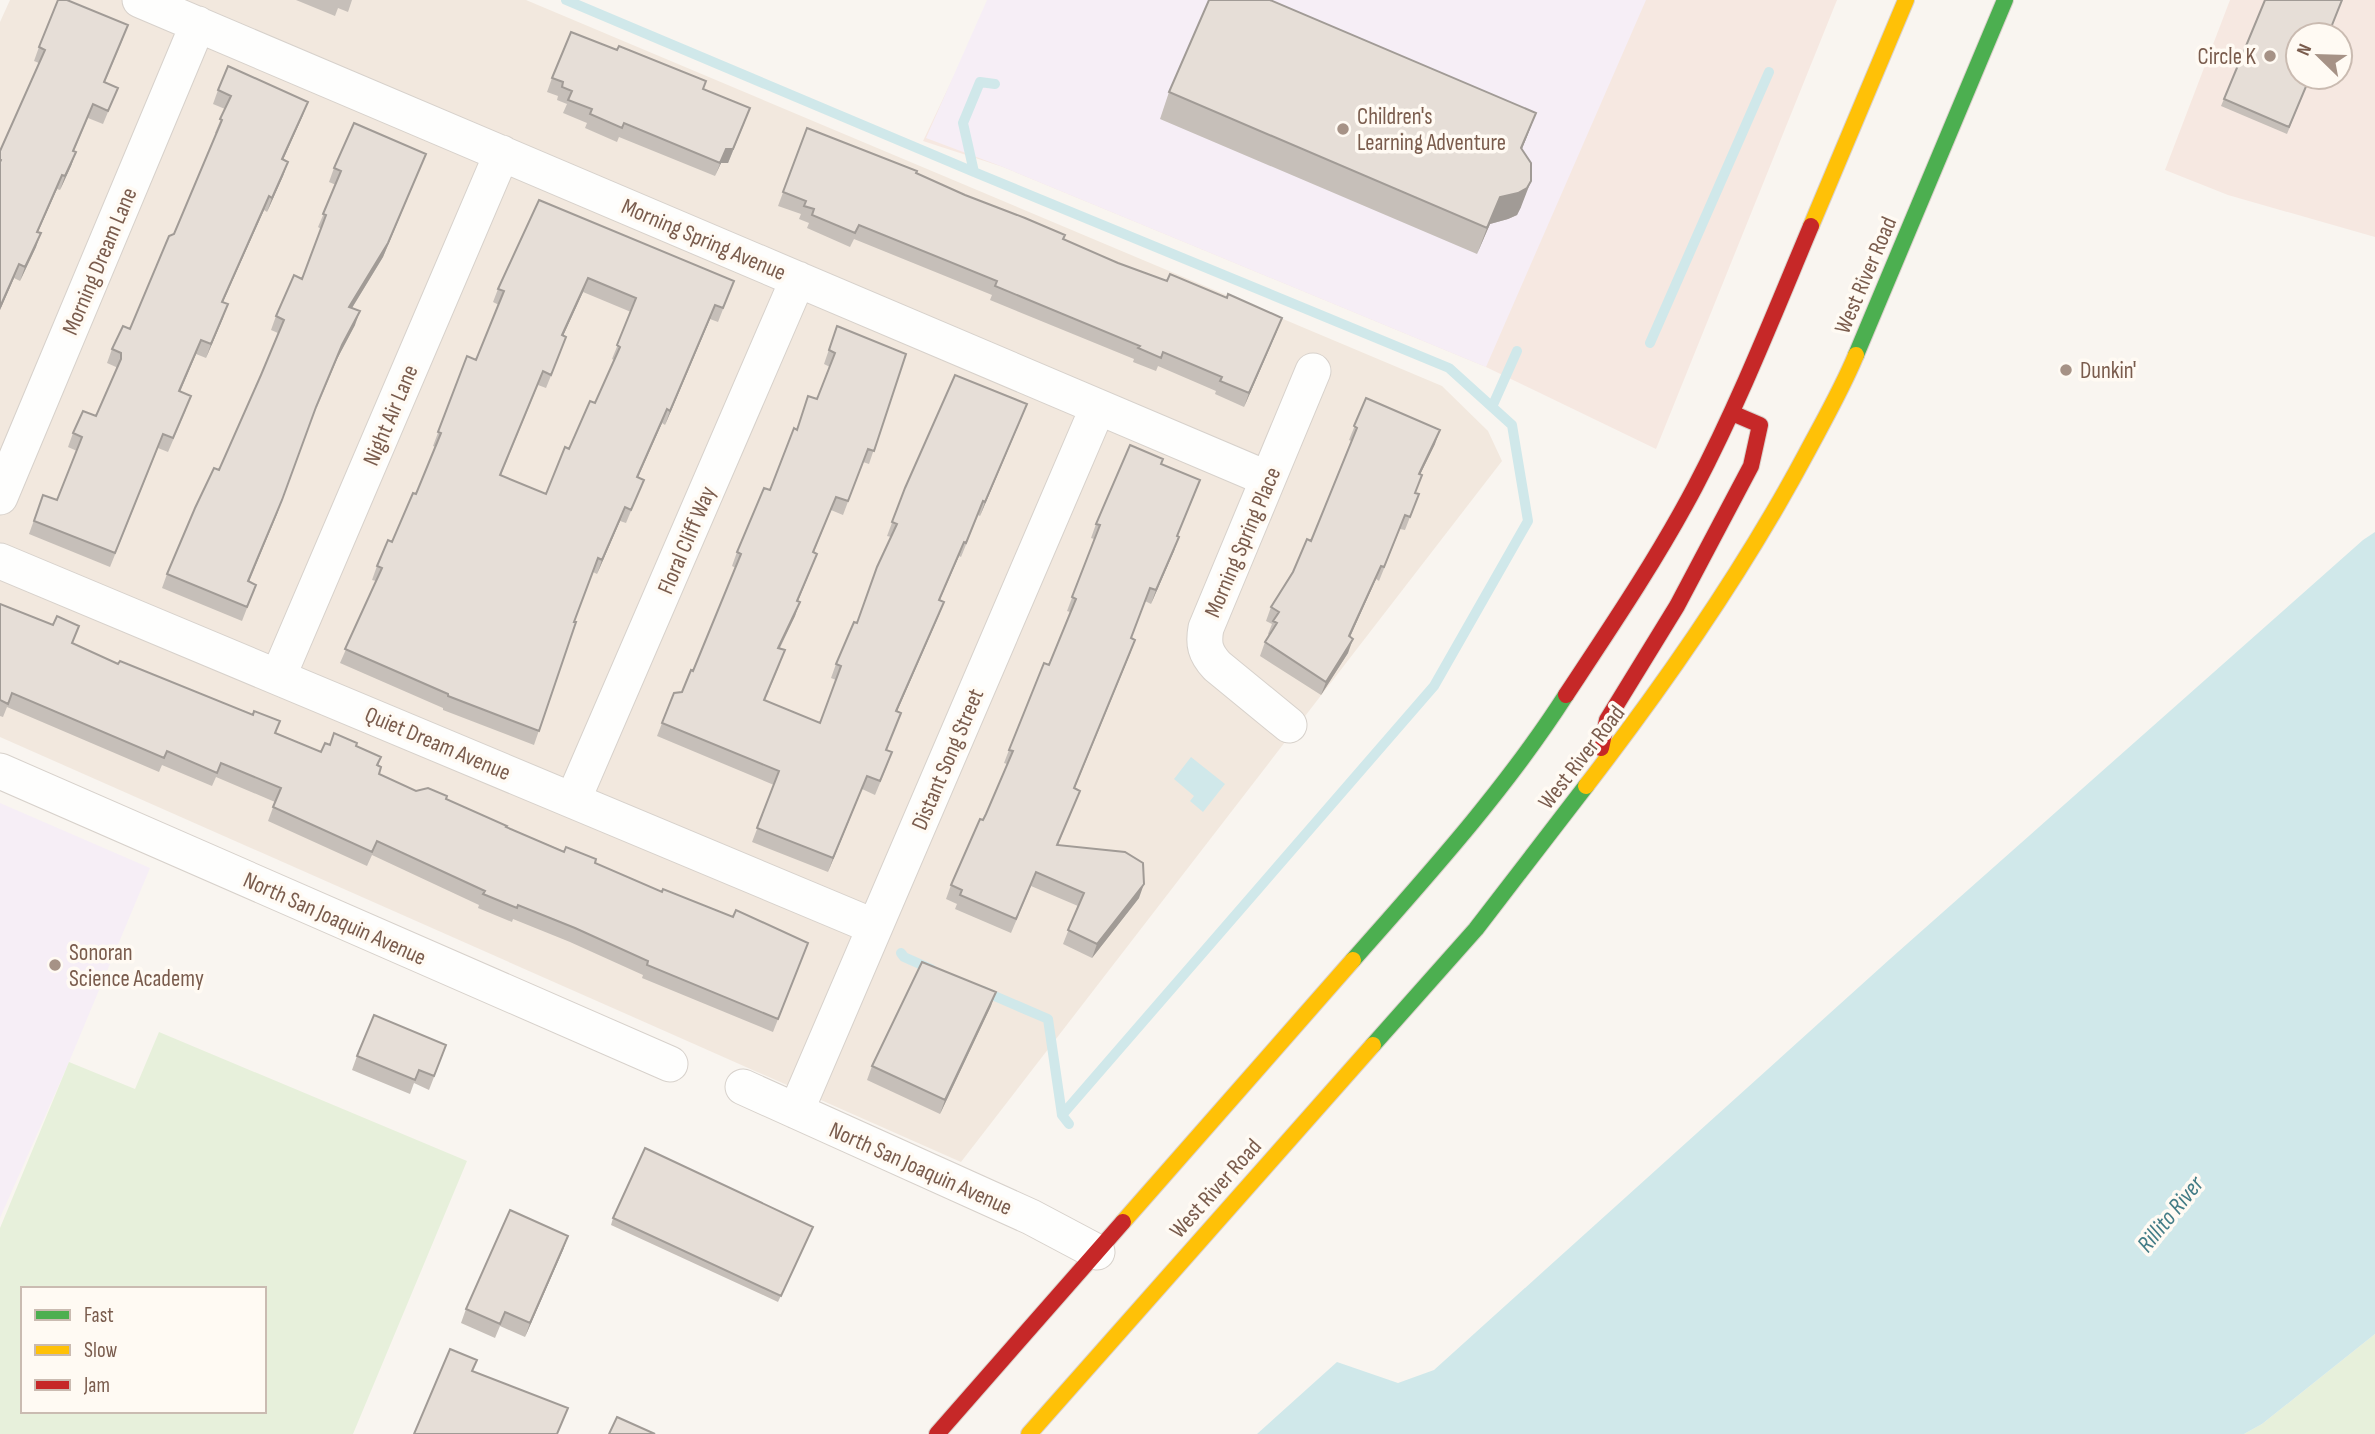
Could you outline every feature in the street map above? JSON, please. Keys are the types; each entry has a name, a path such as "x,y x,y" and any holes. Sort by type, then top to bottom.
{"main road":[{"name":"West River Road","path":"937,1434 1436,866 1541,734 1634,591 1694,489 1732,413 1906,0"},
{"name":"West River Road","path":"1029,1434 1476,929 1648,706 1692,643 1777,508 1851,368 2005,0"},
{"path":"1596,774 1607,720 1676,606 1751,466 1760,425 1732,413"}],"street":[{"name":"Morning Spring Avenue","path":"140,0 1268,479"},
{"name":"Morning Dream Lane","path":"0,497 198,24"},
{"name":"Night Air Lane","path":"278,677 502,153"},
{"name":"Floral Cliff Way","path":"573,800 798,279"},
{"name":"Morning Spring Place","path":"1289,725 1217,666 1208,656 1204,643 1206,628 1314,371"},
{"name":"Distant Song Street","path":"796,1111 1098,407"},
{"name":"Quiet Dream Avenue","path":"0,561 875,927"},
{"name":"North San Joaquin Avenue","path":"0,771 670,1064"},
{"name":"North San Joaquin Avenue","path":"743,1087 1031,1217 1097,1252"}],"shaded area":[{"path":"10,0 526,0 1442,386 1488,431 1502,461 961,1162 0,737 0,22"},
{"path":"987,0 1646,0 1486,367 1003,167 926,138"},
{"path":"990,0 1837,0 1656,449 1486,367 1003,167 923,141"},
{"path":"2230,0 2375,0 2375,237 2228,195 2165,170"},
{"name":"Sonoran Science Academy","path":"0,803 150,868 0,1218"}],"green space":[{"path":"159,1032 467,1161 353,1434 0,1434 0,1228 69,1062 135,1089"},
{"path":"2375,1334 2375,1434 2244,1434 2262,1424"}],"water":[{"name":"Rillito River","path":"2375,532 2375,1334 2262,1424 2244,1434 1257,1434 1337,1362 1398,1383 1434,1370 1890,959"},
{"path":"1191,757 1225,784 1203,812 1190,801 1194,796 1174,779"}],"building":[{"path":"58,0 67,0 128,25 104,82 118,88 108,111 93,104 73,151 76,152 65,176 62,175 37,232 41,233 25,267 19,264 0,307 0,151 45,50 39,47"},
{"name":"Children's Learning Adventure","path":"1209,0 1270,0 1536,113 1521,148 1531,163 1531,181 1527,188 1500,197 1487,228 1169,92"},
{"name":"Circle K","path":"2265,0 2342,0 2334,21 2284,21 2284,91 2304,91 2289,127 2224,99"},
{"path":"571,32 617,50 619,46 706,81 703,89 750,108 733,149 726,149 720,163 624,123 622,128 590,114 592,109 568,100 572,91 562,87 563,82 552,78"},
{"path":"228,66 308,102 282,159 288,162 272,198 269,196 222,302 228,304 211,344 201,340 179,391 191,396 173,438 163,434 115,553 34,521 43,495 57,500 82,437 73,433 83,411 96,416 121,359 121,353 112,349 123,326 130,329 169,236 174,234 231,96 218,90"},
{"path":"354,123 426,154 388,243 349,307 360,311 342,345 316,407 282,500 248,581 256,585 247,607 167,574 195,508 214,468 219,470 261,375 284,320 276,316 294,275 302,279 326,215 323,214 341,171 334,168"},
{"path":"807,128 917,171 916,173 965,195 1065,235 1063,239 1118,263 1167,281 1170,274 1227,298 1228,294 1282,318 1249,393 1220,381 1222,377 1163,352 1161,358 1138,348 1140,346 995,286 997,281 859,225 855,233 812,215 814,209 804,206 806,201 783,192"},
{"path":"539,200 734,281 723,308 715,305 670,411 667,409 637,477 644,480 631,510 625,507 602,560 598,558 539,731 448,696 345,649 382,568 377,566 388,540 392,542 413,493 416,494 441,433 438,432 467,356 476,360 504,291 498,289","holes":["588,278 636,298 617,345 620,347 595,403 590,401 569,449 565,447 546,494 500,475 543,371 551,375 566,337 562,335"]},
{"path":"837,326 906,354 874,451 868,449 848,501 836,497 813,552 817,554 797,601 800,602 778,648 785,650 764,700 820,723 841,666 836,664 854,622 857,623 877,567 897,524 892,522 905,488 955,375 1027,404 939,600 944,602 896,711 901,713 886,750 892,752 880,781 867,776 833,858 757,828 779,771 662,723 674,693 682,692 691,670 693,671 741,554 737,552 764,488 770,490 794,428 797,430 808,396 817,399 835,353 829,350"},
{"path":"1366,398 1440,430 1419,474 1422,475 1415,493 1419,494 1410,517 1405,515 1384,567 1381,566 1349,636 1353,639 1326,682 1265,642 1277,623 1273,621 1279,612 1271,607 1293,572 1307,539 1311,541 1357,428 1354,426"},
{"path":"1130,445 1163,459 1161,464 1200,480 1156,590 1150,588 1131,638 1135,640 1074,788 1080,791 1057,845 1125,852 1143,863 1144,884 1097,944 1068,930 1084,893 1036,872 1016,919 960,895 962,890 951,885 1013,751 1009,750 1044,663 1049,665 1076,599 1072,597 1100,525 1096,524"},
{"path":"0,604 53,625 57,616 79,626 72,643 118,664 120,661 253,715 254,711 280,721 275,733 321,752 325,743 330,745 334,733 381,757 377,765 381,767 379,774 416,791 428,788 506,827 564,852 566,847 596,859 595,863 662,892 663,889 733,917 736,910 808,943 778,1019 647,965 648,961 575,928 483,894 485,891 377,841 372,852 273,807 281,788 221,763 217,773 167,751 164,758 12,693 8,704 0,700"},
{"path":"922,962 996,992 945,1100 872,1066"},
{"path":"374,1015 446,1045 434,1076 419,1070 415,1080 357,1056"},
{"path":"645,1148 813,1227 781,1296 613,1218"},
{"path":"510,1210 568,1236 530,1323 505,1312 500,1324 466,1309"},
{"path":"450,1349 477,1360 472,1371 568,1408 557,1434 414,1434"},
{"path":"617,1417 655,1434 609,1434"}],"waterway":[{"path":"566,0 1449,368 1512,425 1528,521 1434,686 1062,1115 1069,1124"},
{"path":"1650,343 1769,72"},
{"path":"974,172 963,123 980,82 995,84"},
{"path":"1492,407 1517,351"},
{"path":"901,953 904,957 931,969"},
{"path":"983,991 1048,1019 1062,1115"}],"traffic: fast":[{"path":"1856,355 2005,0"},
{"path":"1353,960 1492,798 1566,695"},
{"path":"1373,1045 1476,929 1586,786"}],"traffic: slow":[{"path":"1811,226 1906,0"},
{"path":"1586,786 1675,666 1730,583 1782,498 1839,393 1856,355"},
{"path":"1123,1222 1353,960"},
{"path":"1029,1434 1373,1045"}],"traffic: jam":[{"path":"1566,695 1649,567 1695,487 1741,391 1811,226"},
{"path":"1601,748 1607,720 1677,606 1751,466 1760,425 1732,413"},
{"path":"937,1434 1123,1222"}],"place":[{"name":"Circle K","path":"2270,56"},
{"name":"Children's Learning Adventure","path":"1343,129"},
{"name":"Dunkin'","path":"2066,370"},
{"name":"Sonoran Science Academy","path":"55,965"}]}
